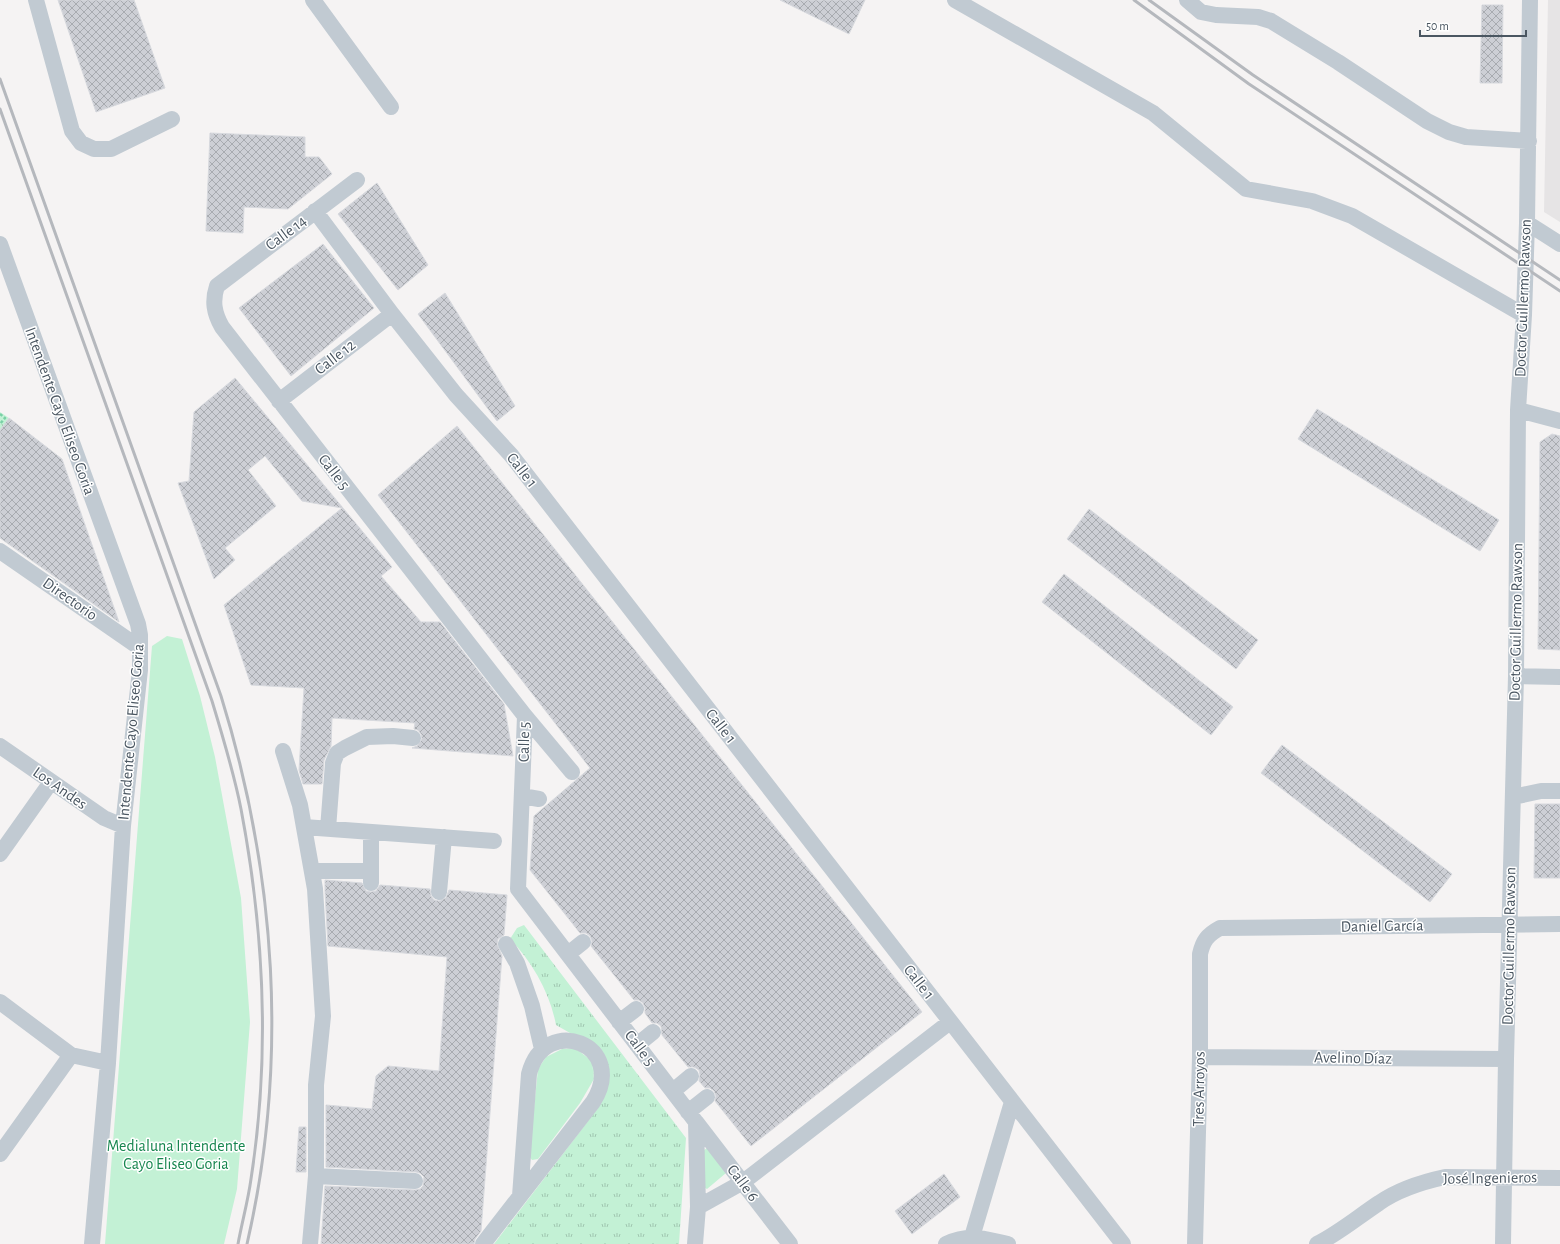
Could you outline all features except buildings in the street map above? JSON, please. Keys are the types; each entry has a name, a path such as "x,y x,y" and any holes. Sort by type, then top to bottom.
{"street":[{"path":"36,0 72,131 81,143 94,149 111,149 172,119"},
{"path":"313,0 391,107"},
{"path":"955,0 1153,112 1246,189 1312,201 1352,216 1524,315"},
{"path":"1187,0 1201,12 1216,15 1258,17 1272,21 1427,120 1449,132 1466,138 1529,141"},
{"name":"Doctor Guillermo Rawson","path":"1503,1244 1509,924 1516,676 1518,410 1524,315 1527,223 1530,0"},
{"name":"Calle 14","path":"217,286 315,210 357,180"},
{"name":"Calle 1","path":"315,210 392,314 456,395 511,455 1123,1244"},
{"path":"1527,223 1560,244"},
{"name":"Intendente Cayo Eliseo Goria","path":"0,244 138,624 140,670 123,826 108,1063 92,1244"},
{"name":"Calle 5","path":"217,286 214,294 216,315 222,327 525,716 518,889 692,1117"},
{"name":"Calle 12","path":"279,401 392,314"},
{"path":"1518,410 1560,421"},
{"name":"Directorio","path":"0,551 140,648"},
{"path":"1516,676 1560,677"},
{"path":"525,716 572,772"},
{"path":"328,828 333,763 337,753 367,737 393,736 413,738"},
{"name":"Los Andes","path":"0,746 104,818 123,826"},
{"path":"283,751 300,805 315,889 323,1016 316,1085 316,1176 310,1244"},
{"path":"0,854 52,782"},
{"path":"1513,797 1541,791 1560,791"},
{"path":"522,796 539,799"},
{"path":"304,827 494,841"},
{"path":"312,871 371,877 371,832"},
{"path":"439,892 444,837"},
{"name":"Daniel García","path":"1207,936 1220,928 1560,924"},
{"name":"Tres Arroyos","path":"1195,1244 1200,1057 1200,954 1202,944 1207,936"},
{"path":"568,954 583,942"},
{"path":"506,944 517,963 532,1006 542,1049"},
{"path":"0,1002 71,1055 108,1063"},
{"path":"619,1022 636,1009"},
{"path":"698,1207 743,1182 950,1022"},
{"path":"637,1045 653,1032"},
{"path":"483,1244 593,1102 598,1094 602,1069 592,1051 582,1043 570,1040 555,1043 542,1049 532,1064 529,1074 520,1196"},
{"path":"0,1154 71,1055"},
{"name":"Avelino Díaz","path":"1200,1057 1506,1059"},
{"path":"673,1092 691,1076"},
{"path":"696,1244 698,1207 692,1117 707,1097"},
{"path":"972,1237 1012,1102"},
{"name":"Calle 6","path":"692,1117 790,1244"},
{"path":"316,1176 415,1181"},
{"name":"José Ingenieros","path":"1317,1244 1353,1222 1380,1202 1409,1186 1445,1177 1560,1178"},
{"path":"946,1244 972,1237 1008,1244"}],"path":[{"path":"0,414 5,418 0,424"}],"shaded area":[{"path":"1548,0 1560,0 1560,222 1544,212"}],"green space":[{"path":"0,412 9,418 0,430"},
{"name":"Medialuna Intendente Cayo Eliseo Goria","path":"167,636 182,639 200,696 215,757 241,898 250,1022 237,1189 224,1244 105,1244 152,646"},
{"path":"524,925 686,1138 679,1244 494,1244 598,1108 589,1040 570,1033 556,1025 550,1001 545,990 533,968 510,939 517,928"},
{"path":"575,1048 592,1061 594,1079 580,1103 538,1159 532,1160 529,1156 538,1069 546,1057 562,1049"},
{"path":"707,1148 726,1173 707,1189 703,1187 703,1151"}],"railway":[{"path":"1134,0 1249,84 1560,291"},
{"path":"1149,0 1253,75 1560,280"},
{"path":"0,79 221,696 240,763 254,831 264,899 270,968 272,1037 268,1106 260,1175 247,1244"},
{"path":"0,109 212,701 228,755 241,809 255,901 262,994 262,1040 261,1087 257,1133 250,1187 238,1244"}]}
